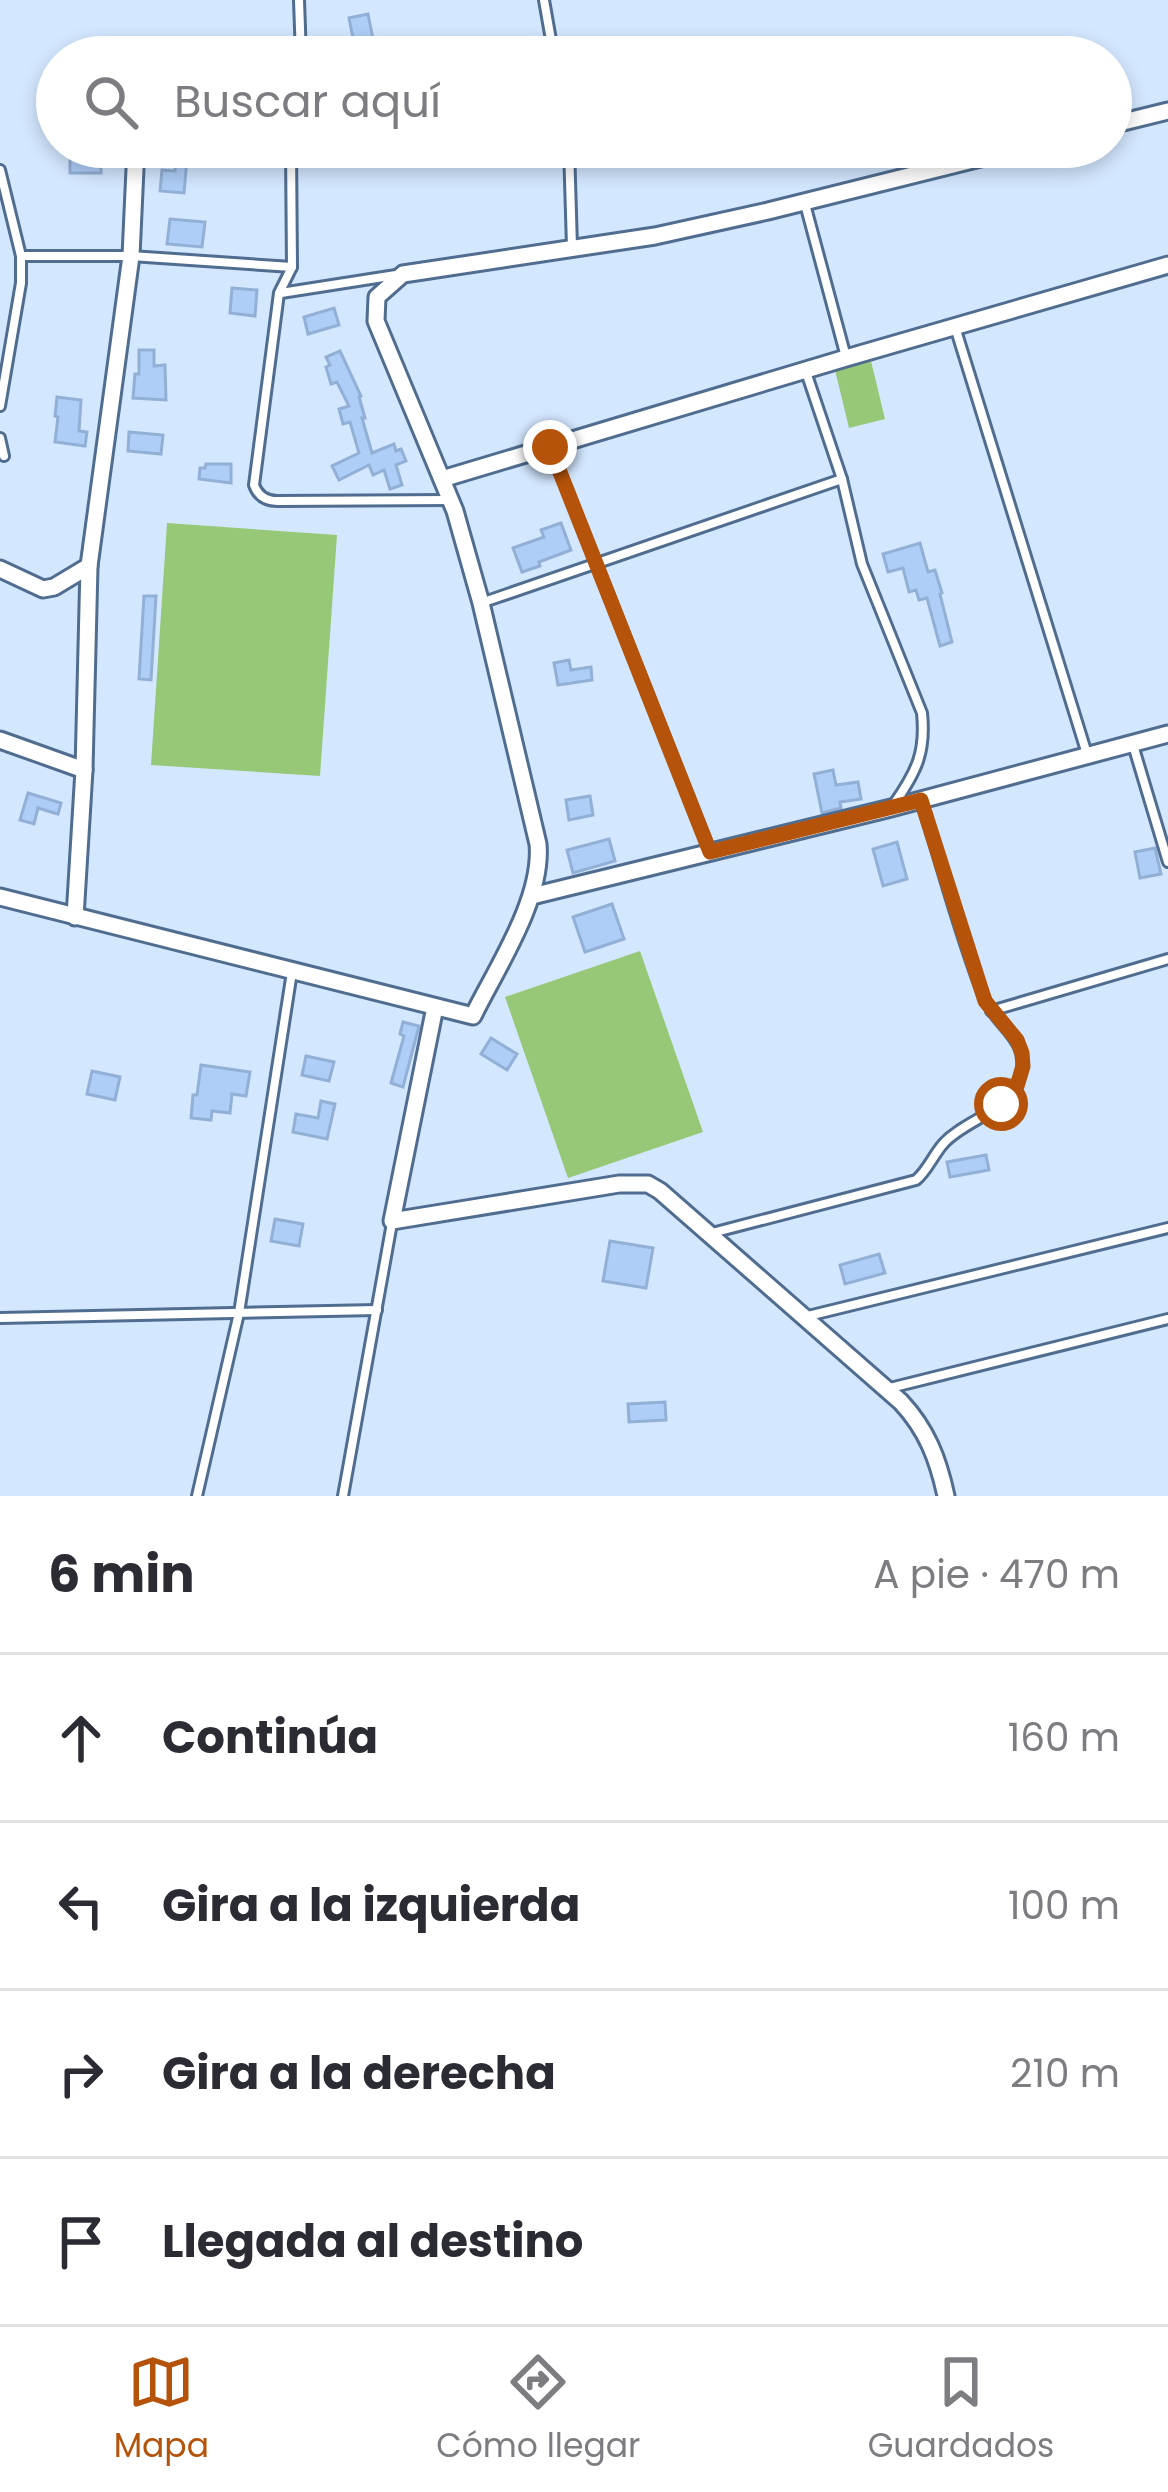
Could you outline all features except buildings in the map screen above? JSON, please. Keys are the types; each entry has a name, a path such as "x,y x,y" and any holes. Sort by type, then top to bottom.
{"street":[{"path":"1132,120 1168,111"},
{"path":"75,917 89,566 131,256 135,168"},
{"path":"0,897 472,1016 532,896 538,844 482,603 450,500 376,321 377,297 403,274 655,236 941,168"},
{"path":"442,479 1168,265"},
{"path":"0,569 43,589 89,566"},
{"path":"532,896 1168,734"},
{"path":"0,740 84,770"},
{"path":"435,1007 392,1221 648,1184 711,1234 919,1420 933,1445 946,1496"}],"lane":[{"path":"299,0 300,36"},
{"path":"544,0 550,36"},
{"path":"292,168 292,267 279,293 254,485 258,494 268,501 450,500"},
{"path":"569,168 572,248"},
{"path":"0,170 21,256 19,302 0,406"},
{"path":"805,202 846,358"},
{"path":"21,256 131,256 292,267"},
{"path":"279,293 403,274"},
{"path":"955,327 1088,756"},
{"path":"806,371 842,479 862,564 922,712 921,757 891,808"},
{"path":"0,438 4,456"},
{"path":"550,447 710,852"},
{"path":"482,603 842,479"},
{"path":"1132,744 1168,862"},
{"path":"711,1234 916,1180 943,1144 1001,1104 1017,1086 1023,1066 1020,1046 985,1001 921,800"},
{"path":"991,1011 1168,959"},
{"path":"197,1496 239,1313 292,971"},
{"path":"343,1496 392,1221"},
{"path":"805,1316 1168,1228"},
{"path":"0,1318 376,1310"},
{"path":"886,1388 1168,1319"}],"green space":[{"path":"871,361 885,419 849,428 835,370"},
{"path":"167,523 337,535 320,776 151,765"},
{"path":"640,951 703,1132 568,1178 505,997"}],"route":[{"path":"550,447 710,852 921,800 985,1001 1022,1053 1017,1086 1001,1104"}]}
